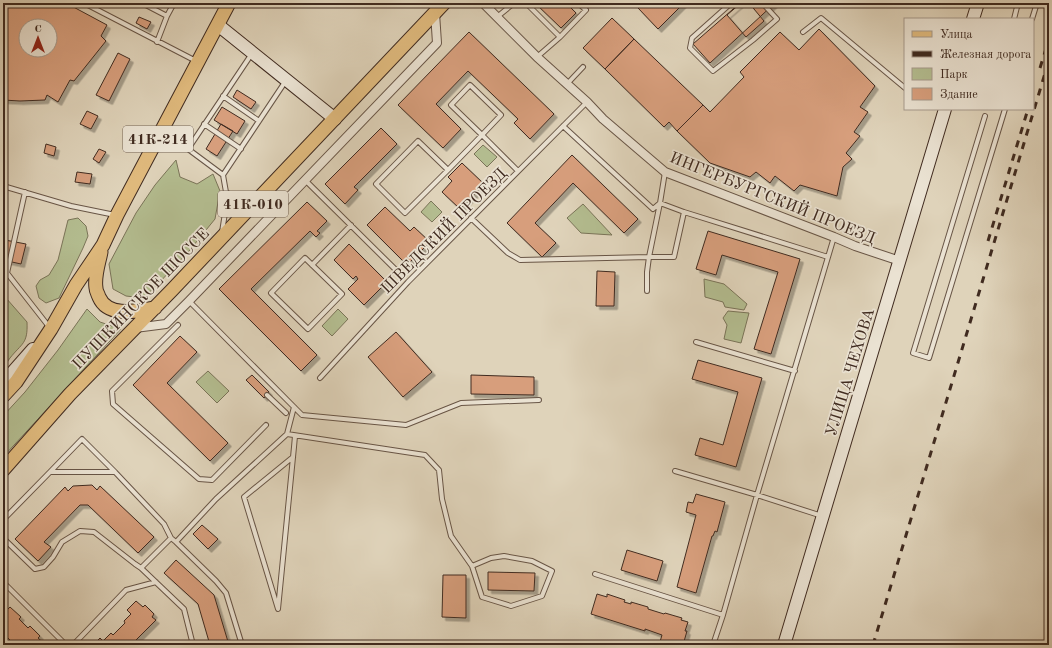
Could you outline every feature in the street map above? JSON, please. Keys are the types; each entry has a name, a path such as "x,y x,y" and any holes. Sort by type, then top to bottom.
{"main road":[{"name":"41К-214","path":"3,396 16,382 51,329 76,285 103,245 117,215 229,3"},
{"name":"ПУШКИНСКОЕ ШОССЕ","path":"6,468 70,394 155,308 444,3"},
{"path":"103,245 96,274 96,290 101,301 110,309 131,312 155,308"}],"street":[{"name":"ИНГЕРБУРГСКИЙ ПРОЕЗД","path":"482,3 566,84 665,172 856,246 900,261"},
{"path":"973,18 978,3"},
{"path":"134,328 166,324 437,43 435,13"},
{"path":"218,25 335,118"},
{"name":"УЛИЦА ЧЕХОВА","path":"784,645 946,110"},
{"path":"3,382 51,329"}],"lane":[{"path":"84,3 198,62"},
{"path":"142,3 167,16"},
{"path":"157,42 167,16 174,3"},
{"path":"497,17 514,3"},
{"path":"526,3 560,37"},
{"path":"537,57 560,37 586,10 578,3"},
{"path":"727,3 729,5 692,38 690,48 713,71 777,19 766,7"},
{"path":"1014,18 1018,3"},
{"path":"1032,18 1037,3"},
{"path":"802,32 821,18 904,87"},
{"path":"188,149 253,52"},
{"path":"566,84 583,67"},
{"path":"223,175 287,80"},
{"path":"448,170 418,141 376,184 405,213 448,170 482,135 501,115 470,85 451,105 482,135 518,171"},
{"path":"223,96 259,121"},
{"name":"ШВЕДСКИЙ ПРОЕЗД","path":"320,378 408,282 587,102"},
{"path":"985,116 913,354 929,358 1005,110"},
{"path":"204,124 241,149"},
{"path":"563,126 653,209 660,203"},
{"path":"157,141 171,146 188,149 223,175 226,192 225,213 221,238"},
{"path":"646,291 648,257 665,172"},
{"path":"305,180 401,275"},
{"path":"3,186 71,206 117,215"},
{"path":"3,276 7,273 25,192"},
{"path":"226,192 238,200 257,200"},
{"path":"660,203 684,212 828,257"},
{"path":"471,218 508,253 520,260 674,257 684,212"},
{"path":"312,265 351,225"},
{"path":"713,645 834,237"},
{"path":"305,258 312,265 342,294 308,329 271,293 305,258"},
{"path":"7,273 51,329"},
{"path":"189,301 302,416 406,425 461,403 539,400"},
{"path":"178,325 112,390 113,404 199,479 212,480 266,425"},
{"path":"696,342 794,371"},
{"path":"267,394 286,413"},
{"path":"176,542 216,499 288,434 294,407"},
{"path":"288,434 425,455 439,470 442,499 451,536 472,566 482,597 511,606 542,596 552,571 532,561 504,556 491,558 472,566"},
{"path":"293,457 244,497 278,609 282,563 293,457 295,436"},
{"path":"3,520 82,439 164,524 171,538 216,581 226,593 242,645"},
{"path":"675,471 823,516"},
{"path":"50,472 115,472"},
{"path":"3,538 35,569 44,568 62,542 80,531 94,532 141,568 184,609 193,645"},
{"path":"141,568 171,538"},
{"path":"595,574 723,615"},
{"path":"73,645 126,590 156,582"},
{"path":"3,584 7,586 66,645"}],"green space":[{"path":"483,145 497,157 487,167 474,154"},
{"path":"176,160 180,177 197,184 213,174 220,191 215,219 189,251 143,298 126,296 113,289 109,264 136,213 155,185"},
{"path":"431,201 442,212 432,222 421,212"},
{"path":"583,204 612,235 581,233 567,218"},
{"path":"78,218 86,226 88,236 59,298 46,303 39,298 36,286 40,280 49,275 58,260 68,220"},
{"path":"704,279 724,284 747,304 744,310 725,307 723,302 705,297"},
{"path":"3,298 6,298 27,322 27,329 23,343 7,362 3,370"},
{"path":"87,309 100,322 121,329 3,457 3,416 25,392 58,350"},
{"path":"338,309 348,319 332,336 322,326"},
{"path":"728,311 749,313 741,343 724,339 727,325 723,318"},
{"path":"208,371 229,391 217,403 196,382"}],"building":[{"path":"3,3 66,3 107,25 101,36 106,41 74,81 70,80 58,102 47,95 45,100 3,100"},
{"path":"535,3 566,3 576,13 561,28"},
{"path":"643,3 684,3 658,29 638,8"},
{"path":"740,3 775,3 710,63 693,44"},
{"path":"741,3 749,3 764,21 746,37 727,15"},
{"path":"750,3 761,3 754,8"},
{"path":"139,17 151,22 147,29 136,23"},
{"path":"612,18 634,39 605,69 583,48"},
{"path":"819,29 875,86 860,107 868,112 854,132 860,136 846,153 852,159 843,167 837,196 800,185 794,191 775,176 770,183 756,172 750,177 710,163 677,131 703,105 710,112 744,77 740,72 780,32 799,50"},
{"path":"469,32 554,114 530,139 514,123 518,119 468,71 436,104 461,129 443,148 398,105"},
{"path":"634,39 703,105 677,131 669,122 664,127 605,69"},
{"path":"118,53 130,59 109,101 96,95"},
{"path":"237,90 256,102 251,109 233,97"},
{"path":"222,107 245,121 237,134 214,120"},
{"path":"87,111 98,116 91,129 80,124"},
{"path":"221,124 233,131 217,156 206,149"},
{"path":"381,128 397,144 354,187 358,190 345,204 325,184"},
{"path":"46,144 56,147 54,156 44,153"},
{"path":"99,149 106,152 99,163 93,159"},
{"path":"572,155 638,219 624,233 573,183 535,223 556,243 542,257 507,223"},
{"path":"462,163 484,184 460,209 442,192 452,181 448,177"},
{"path":"77,172 92,174 90,184 75,182"},
{"path":"307,202 327,221 317,231 320,233 316,237 310,231 251,289 317,355 301,371 219,289"},
{"path":"385,207 410,231 414,227 430,242 407,265 367,225"},
{"path":"708,231 800,259 771,354 754,349 778,272 722,255 716,275 696,269"},
{"path":"5,240 26,244 21,264 3,260 3,247"},
{"path":"349,244 387,282 364,305 348,289 358,279 356,276 353,279 334,260"},
{"path":"597,271 615,272 614,306 596,306"},
{"path":"396,332 432,372 403,397 368,357"},
{"path":"180,336 197,352 167,383 228,443 210,461 133,385"},
{"path":"698,360 762,378 736,467 695,455 700,438 723,445 738,392 692,379"},
{"path":"252,375 269,392 264,398 246,380"},
{"path":"471,375 534,377 534,395 471,394"},
{"path":"92,485 97,490 100,486 154,537 138,553 88,505 80,505 44,542 51,547 38,561 15,539 65,487 68,491 73,486"},
{"path":"696,494 725,502 717,532 715,531 712,536 696,593 677,587 696,515 686,512 688,502 693,503"},
{"path":"202,525 218,539 208,549 193,534"},
{"path":"627,550 663,561 657,581 621,570"},
{"path":"176,560 214,595 229,645 210,645 198,604 164,573"},
{"path":"488,572 535,573 534,591 488,590"},
{"path":"443,575 466,575 466,618 442,617"},
{"path":"597,594 607,597 607,594 625,600 624,602 631,604 631,602 648,607 648,609 682,618 681,620 688,622 683,645 659,645 662,635 591,614"},
{"path":"136,601 143,607 145,605 154,614 152,617 156,620 131,645 93,645 100,638 103,641 111,633 113,635 125,623 124,621 131,614 127,610"},
{"path":"3,604 8,609 10,607 21,617 19,619 28,628 30,626 40,636 38,638 46,645 15,645 3,633"}],"railway":[{"path":"1040,68 1049,39"},
{"path":"1034,110 1049,60"},
{"path":"988,241 1028,110"},
{"path":"873,645 1034,110"}]}
